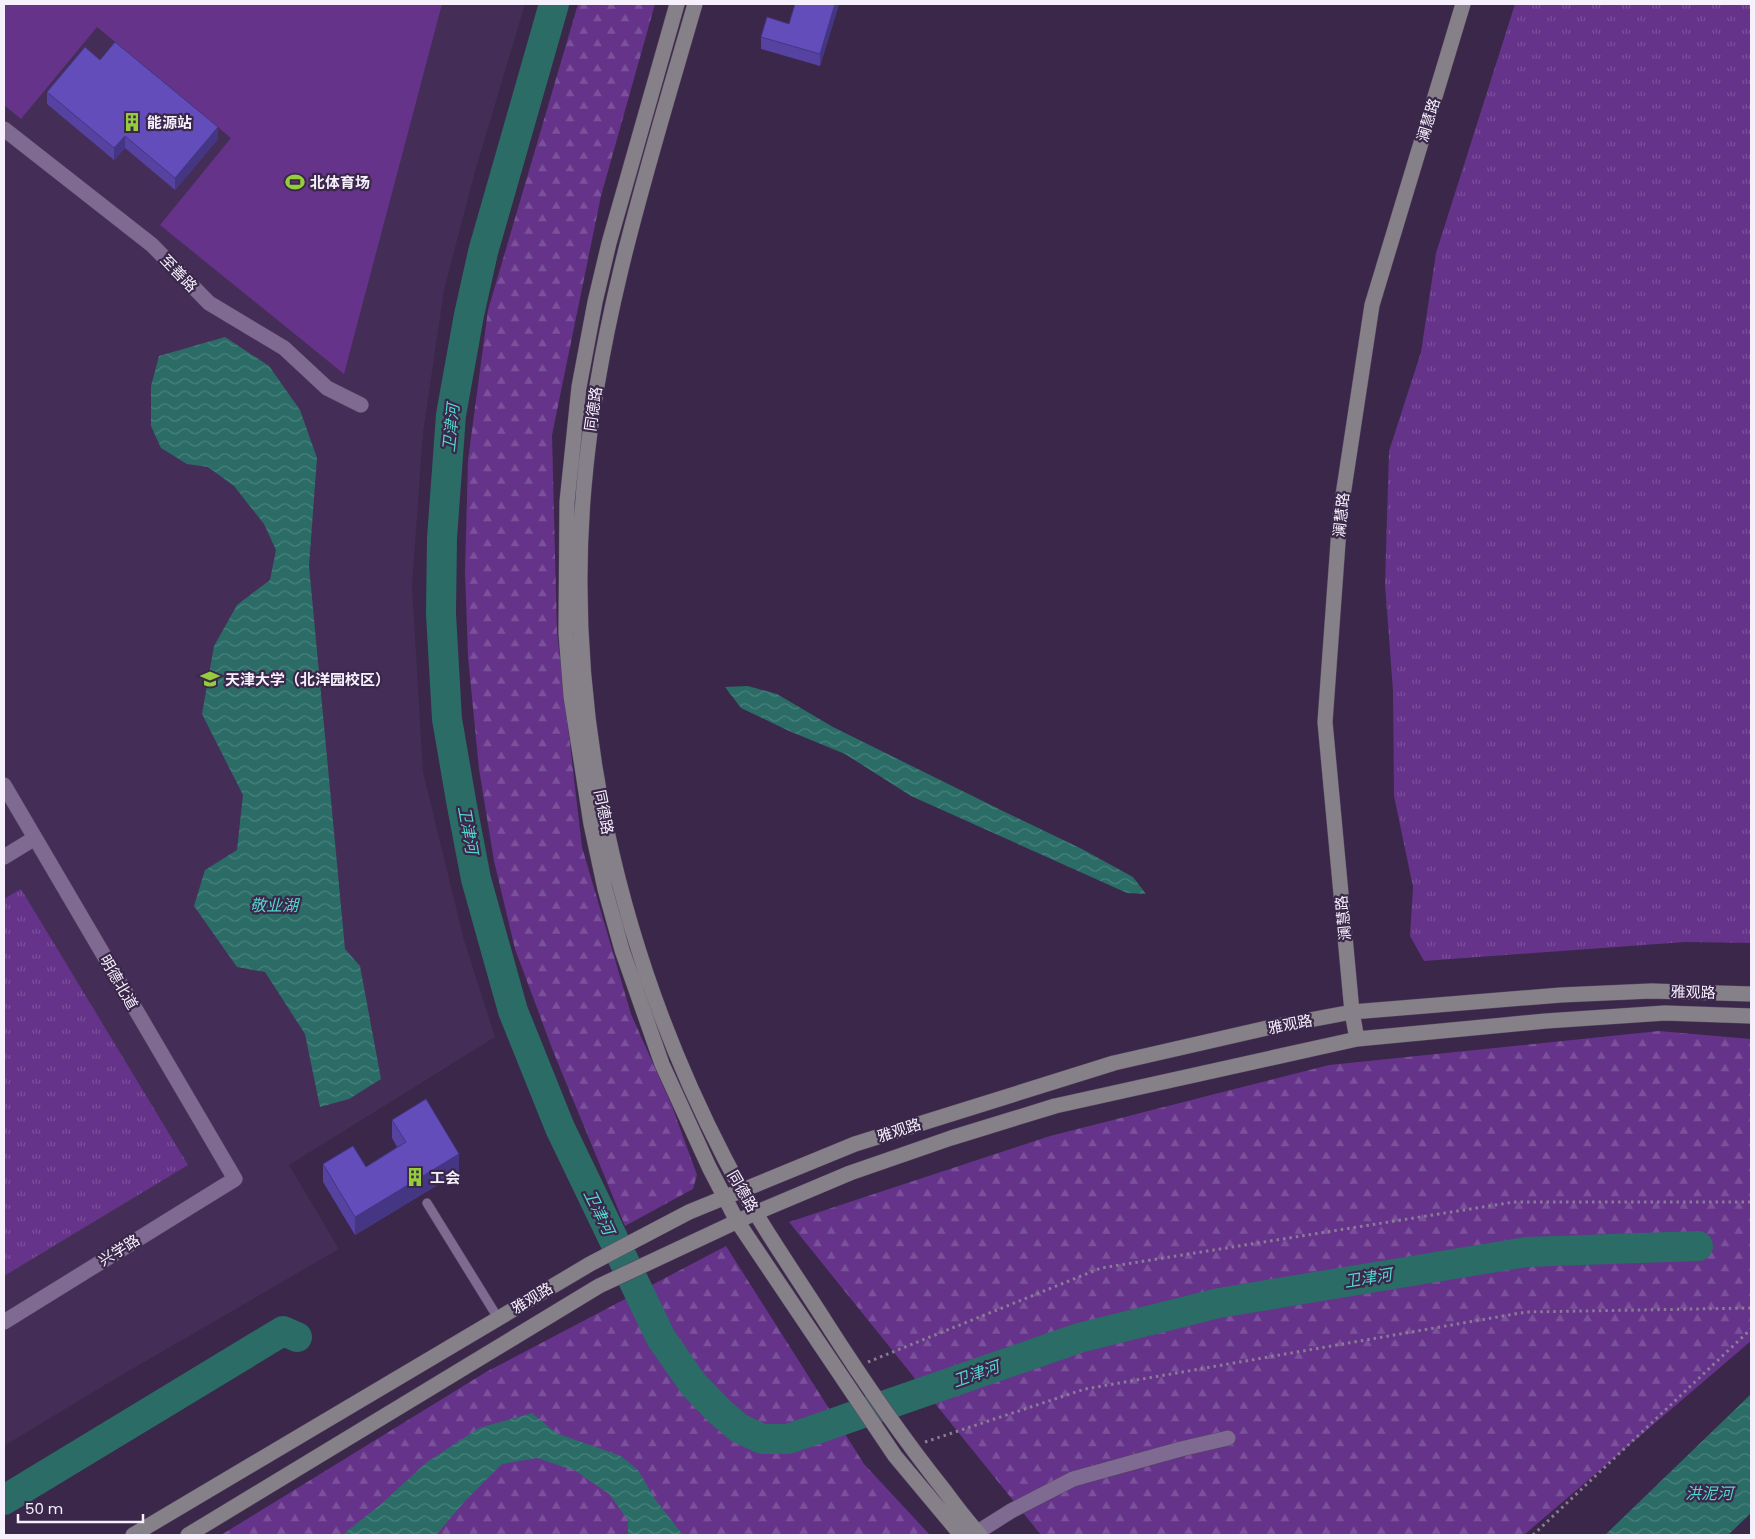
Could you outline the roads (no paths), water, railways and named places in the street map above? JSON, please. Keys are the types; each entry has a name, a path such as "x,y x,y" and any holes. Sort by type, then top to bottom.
{"main road":[{"name":"同德路","path":"677,4 609,243 595,302 579,387 567,502 566,633 571,696 590,824 605,890 622,950 662,1064 724,1198 737,1222 895,1456 962,1535"},
{"name":"同德路","path":"695,4 650,161 605,336 594,401 584,487 580,547 585,687 592,752 605,823 640,953 666,1029 721,1152 755,1213 854,1367 910,1447 977,1534"},
{"name":"澜慧路","path":"1356,1039 1326,722 1340,515 1372,305 1463,4"},
{"name":"雅观路","path":"134,1535 590,1264 689,1212 855,1144 1114,1063 1267,1028 1352,1012 1561,995 1651,991 1751,994"},
{"name":"雅观路","path":"188,1535 599,1286 755,1213 850,1173 1055,1106 1356,1039 1546,1021 1665,1013 1751,1016"}],"street":[{"name":"至善路","path":"4,129 152,245 209,303 284,348 327,388 361,406"},
{"name":"明德北道","path":"4,785 235,1179"},
{"path":"4,857 35,838"},
{"name":"兴学路","path":"4,1322 235,1179"},
{"path":"977,1534 1011,1511 1073,1479 1228,1438"}],"lane":[{"path":"427,1203 498,1318"}],"water":[{"name":"敬业湖","path":"225,337 269,366 300,410 317,458 309,566 345,949 360,966 381,1079 349,1099 320,1107 305,1034 265,972 237,967 194,906 205,870 237,850 243,795 202,714 214,646 237,605 270,580 276,550 264,524 234,486 208,467 187,464 161,448 151,426 151,386 159,356"},
{"path":"748,686 777,694 833,727 1082,849 1133,877 1146,894 1127,893 911,796 845,754 789,731 741,708 725,687"},
{"name":"洪泥河","path":"1751,1394 1751,1513 1728,1535 1605,1535"},
{"path":"532,1413 556,1433 621,1456 638,1470 655,1499 683,1535 628,1535 628,1520 609,1494 576,1471 537,1458 502,1464 466,1500 436,1535 342,1535 380,1505 427,1462 479,1428"}],"waterway":[{"name":"卫津河","path":"554,4 483,252 469,315 451,415 442,538 441,614 447,719 476,879 513,1011 560,1128 661,1338 693,1384 720,1412 739,1428 762,1439 788,1439 1079,1338 1219,1303 1526,1252 1698,1246"},
{"path":"4,1500 283,1331 297,1337"}],"place":[{"name":"能源站","path":"132,122"},
{"name":"北体育场","path":"295,182"},
{"name":"天津大学（北洋园校区）","path":"210,679"},
{"name":"工会","path":"415,1177"}]}
